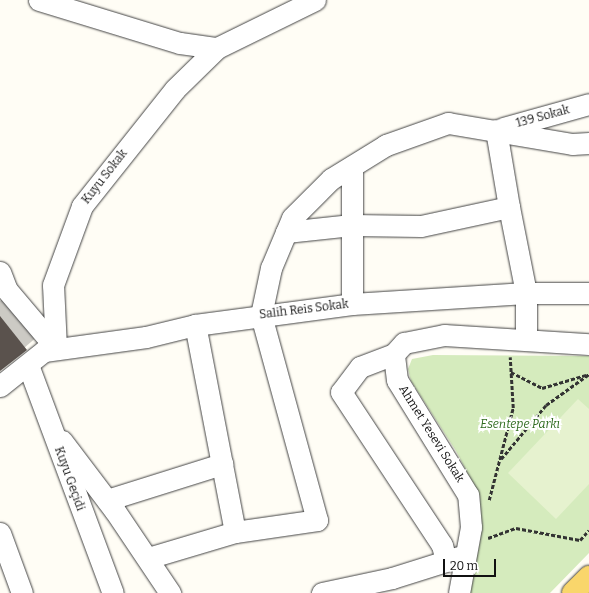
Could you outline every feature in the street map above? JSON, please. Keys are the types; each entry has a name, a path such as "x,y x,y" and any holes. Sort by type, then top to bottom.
{"main road":[{"path":"573,593 589,577"}],"street":[{"path":"39,0 103,9 180,44 216,48"},
{"name":"Kuyu Sokak","path":"56,348 53,285 82,206 175,89 216,48 315,0"},
{"name":"139 Sokak","path":"496,130 589,104"},
{"path":"148,558 234,532 317,520 261,315 271,268 292,218 331,179 386,145 448,123 572,144 589,143"},
{"path":"496,130 526,293 518,339"},
{"path":"352,166 352,304"},
{"path":"286,232 352,225 421,226 509,207"},
{"path":"2,286 56,348"},
{"name":"Salih Reis Sokak","path":"28,365 44,351 56,348 146,336 195,325 261,315 352,304 526,293 589,293"},
{"path":"195,325 234,532"},
{"path":"446,561 442,545 341,392 360,367 394,354 404,343 444,336 589,344"},
{"name":"Ahmet Yesevi Sokak","path":"394,354 397,380 468,495 474,548 459,593"},
{"path":"1,383 28,365"},
{"name":"Kuyu Geçidi","path":"28,365 48,423 113,593"},
{"path":"48,423 107,500 148,558 170,593"},
{"path":"107,500 222,464"},
{"path":"0,533 22,593"},
{"path":"322,593 390,585 474,548"}],"path":[{"path":"488,503 513,408 510,371 518,339"},
{"path":"510,371 542,388 589,374"},
{"path":"499,460 546,405 589,374"},
{"path":"474,548 516,528 580,540 589,530"}],"green space":[{"name":"Esentepe Parkı","path":"433,355 589,356 589,553 550,593 469,593 480,541 480,497 456,451 411,381 408,369 412,359"},
{"path":"578,399 589,409 589,484 556,519 508,473"}],"building":[{"path":"0,316 27,350 0,371"}]}
